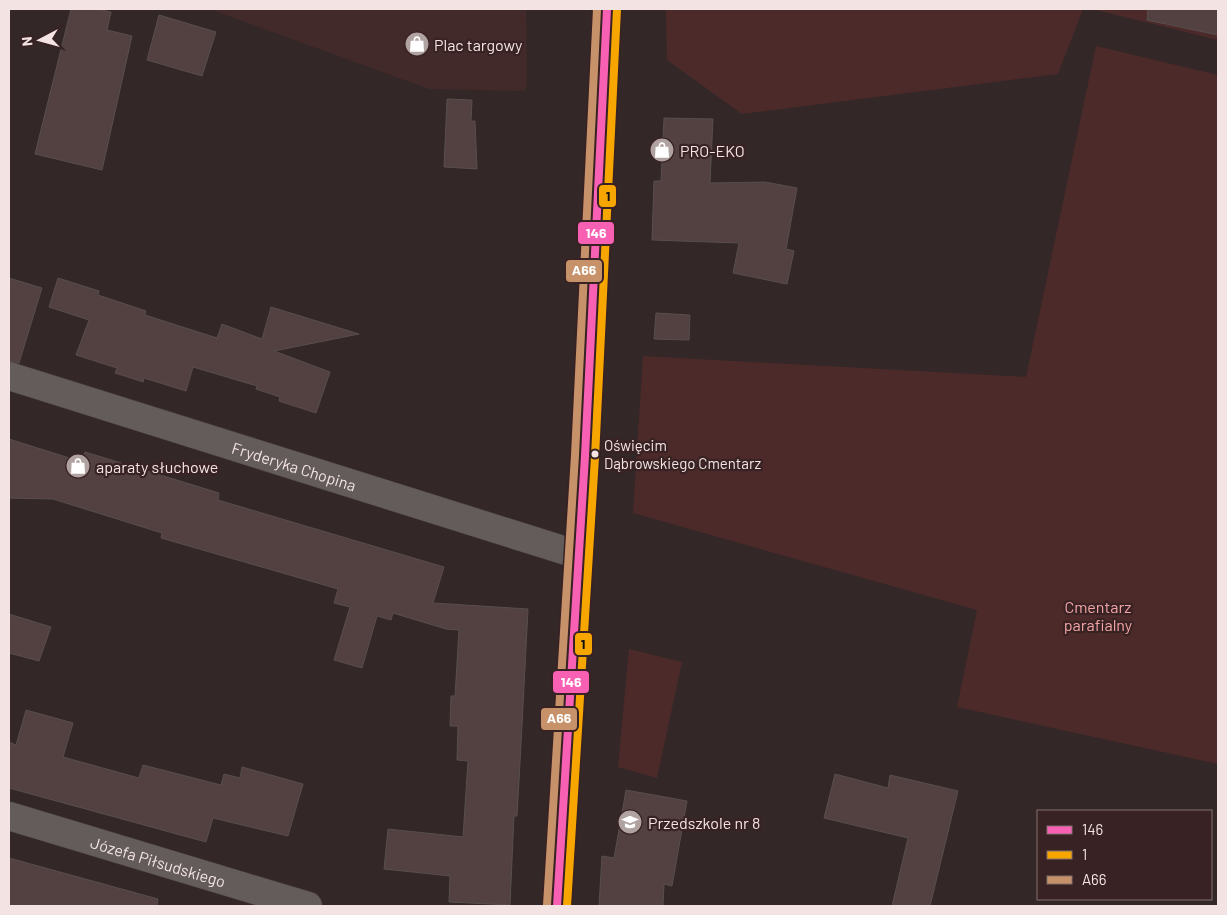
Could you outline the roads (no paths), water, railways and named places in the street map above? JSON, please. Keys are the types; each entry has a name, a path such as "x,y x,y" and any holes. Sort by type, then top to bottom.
{"street":[{"path":"557,906 607,9"},
{"name":"Fryderyka Chopina","path":"9,376 578,555"},
{"name":"Józefa Piłsudskiego","path":"9,816 308,906"}],"place":[{"name":"Plac targowy","path":"417,44"},
{"name":"PRO-EKO","path":"662,150"},
{"name":"Oświęcim Dąbrowskiego Cmentarz","path":"595,454"},
{"name":"aparaty słuchowe","path":"78,466"},
{"name":"Przedszkole nr 8","path":"630,822"}],"park label":[{"name":"Cmentarz parafialny","path":"1098,615"}]}
